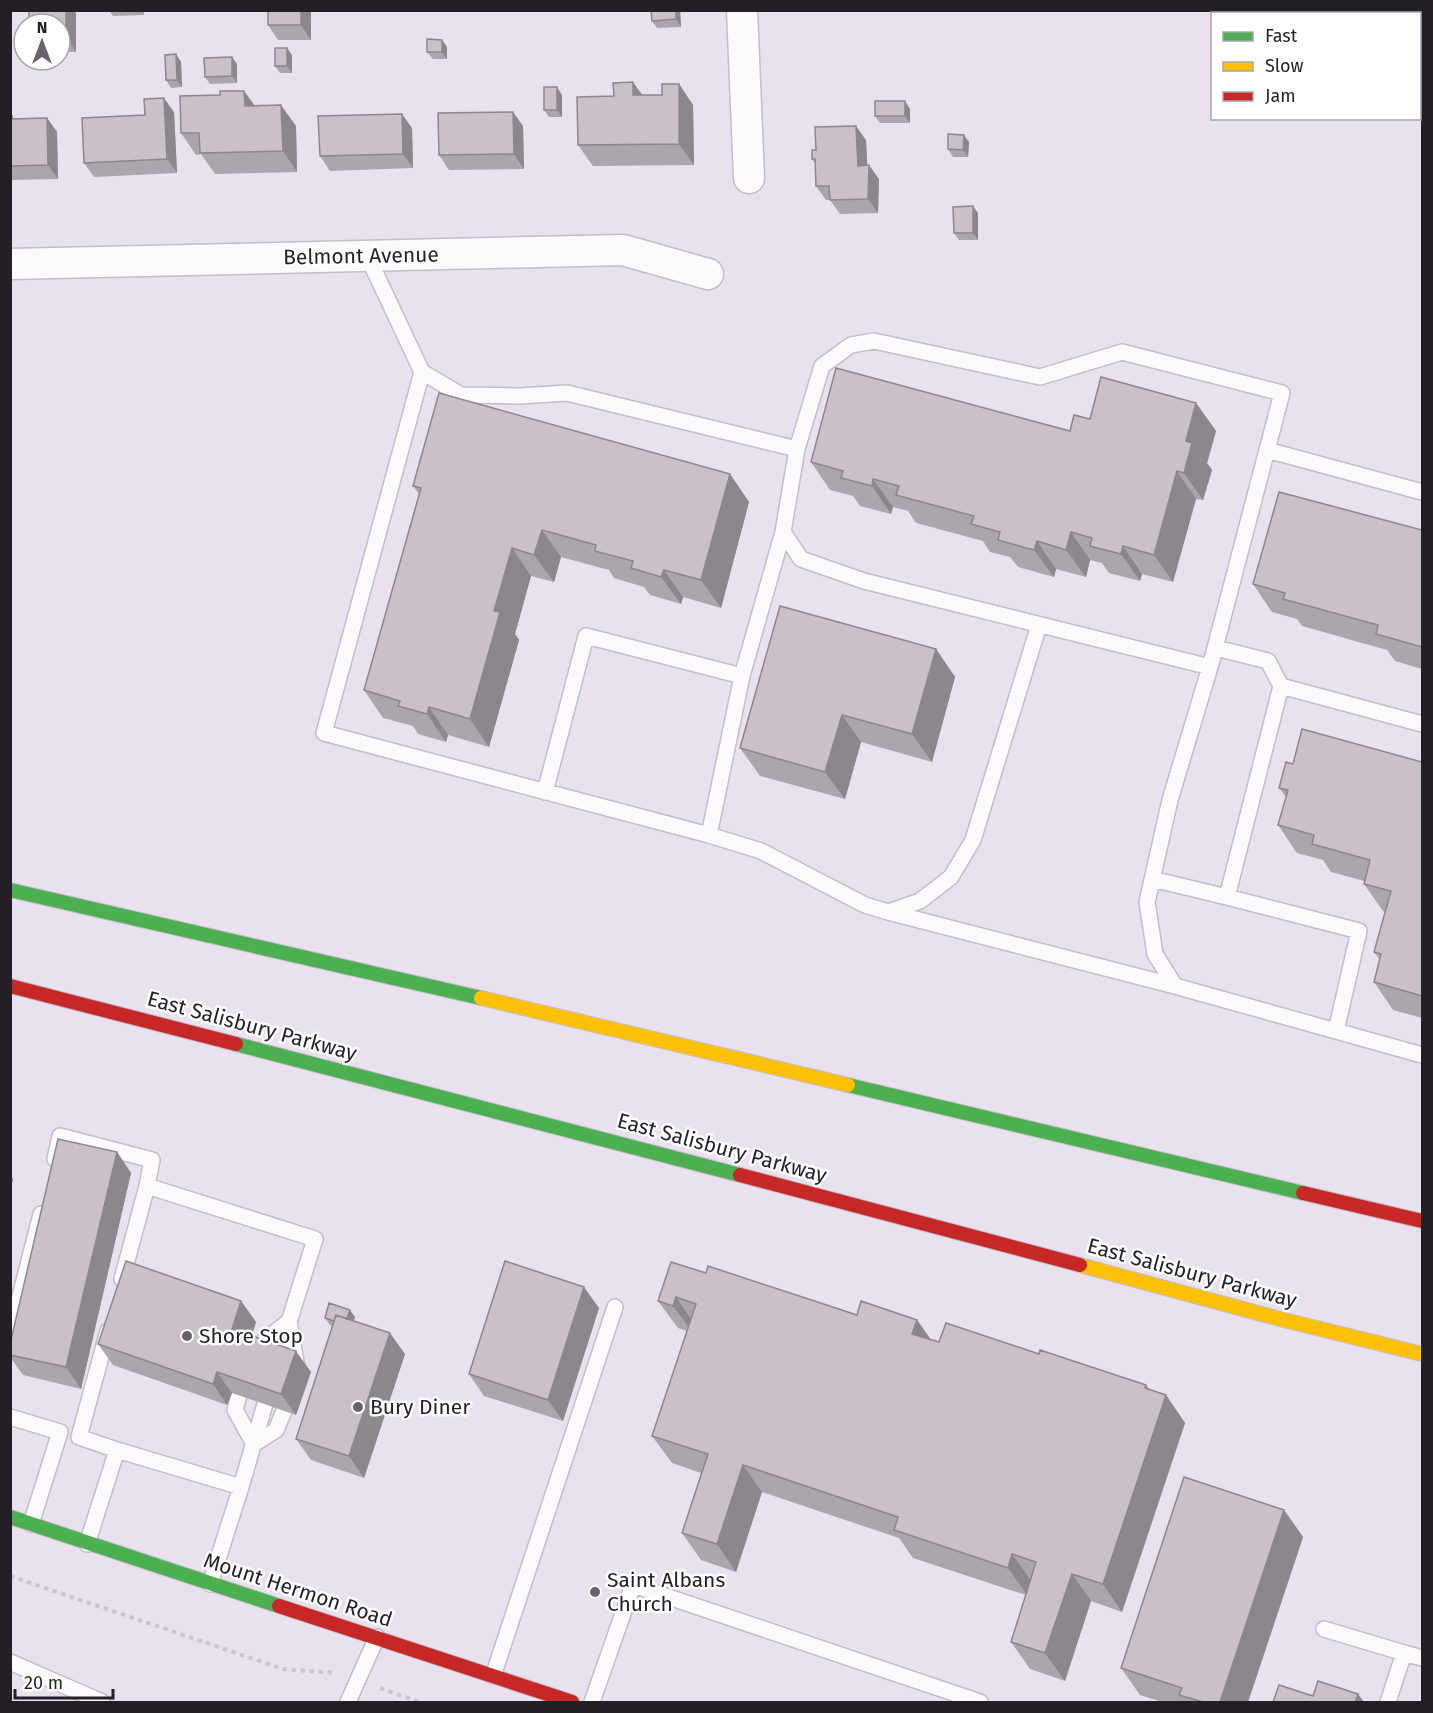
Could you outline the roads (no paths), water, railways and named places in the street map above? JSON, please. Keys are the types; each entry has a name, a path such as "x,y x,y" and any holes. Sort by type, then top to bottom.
{"main road":[{"path":"33,881 168,926"},
{"path":"10,890 1422,1221"},
{"name":"East Salisbury Parkway","path":"10,988 33,992 849,1203 1422,1354"},
{"name":"Mount Hermon Road","path":"10,1517 572,1702"}],"street":[{"path":"742,10 750,178"},
{"name":"Belmont Avenue","path":"10,264 623,250 708,274"}],"lane":[{"path":"367,255 422,372 461,395 520,396 567,393 797,449"},
{"path":"709,835 742,676 783,532 797,449 822,366 851,345 874,341 1040,377 1122,352 1282,393 1210,667 1170,801 1147,903 1155,954 1175,986"},
{"path":"422,372 324,732 761,851 865,905 888,912 1175,986 1422,1055"},
{"path":"1267,450 1422,492"},
{"path":"783,532 801,559 864,581 1210,667"},
{"path":"888,912 920,901 951,877 972,840 1039,625"},
{"path":"545,792 586,636 742,676"},
{"path":"1215,648 1268,661 1281,686 1227,897"},
{"path":"1281,686 1422,724"},
{"path":"1152,879 1359,931 1336,1031"},
{"path":"52,1169 60,1136 152,1160 119,1289"},
{"path":"147,1186 315,1239 277,1360"},
{"path":"10,1335 44,1203"},
{"path":"493,1676 615,1307"},
{"path":"79,1437 113,1311"},
{"path":"252,1352 289,1321"},
{"path":"289,1321 297,1367"},
{"path":"239,1395 235,1410 254,1444"},
{"path":"210,1584 265,1404"},
{"path":"254,1444 276,1430 284,1411"},
{"path":"10,1417 241,1487"},
{"path":"31,1524 60,1432"},
{"path":"87,1544 117,1450"},
{"path":"592,1702 633,1585 980,1702"},
{"path":"1324,1629 1422,1658"},
{"path":"348,1702 377,1637"},
{"path":"1388,1702 1404,1653"},
{"path":"10,1662 102,1702"}],"place":[{"name":"Shore Stop","path":"187,1336"},
{"name":"Bury Diner","path":"358,1407"},
{"name":"Saint Albans Church","path":"595,1592"}]}
